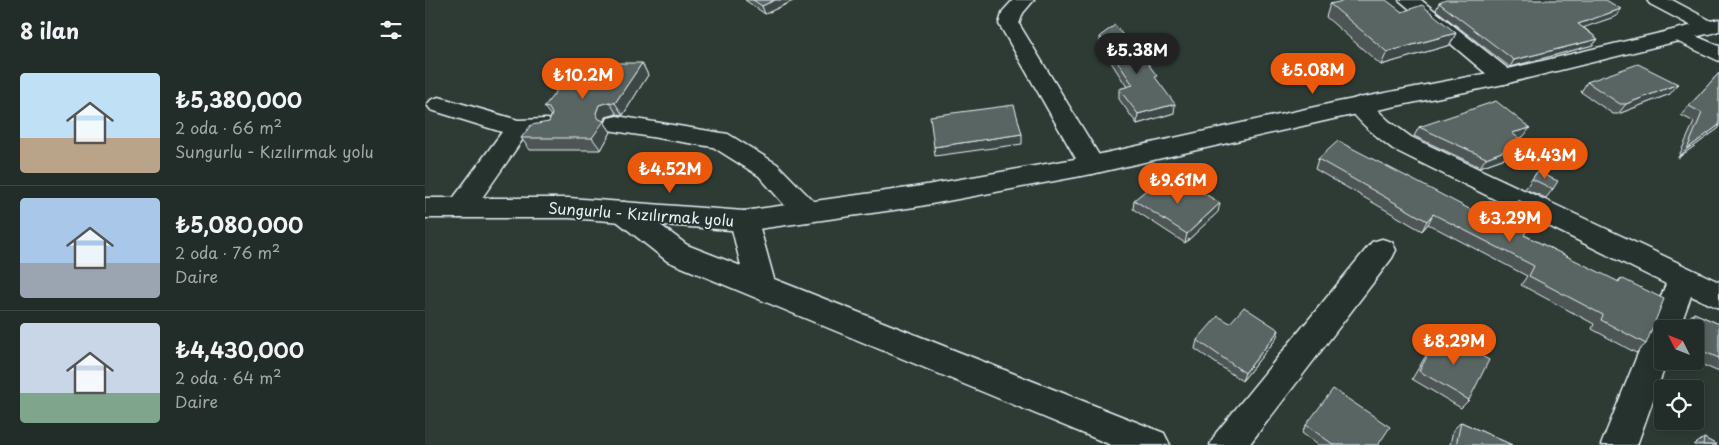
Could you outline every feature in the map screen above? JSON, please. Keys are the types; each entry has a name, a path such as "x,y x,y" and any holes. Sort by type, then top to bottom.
{"street":[{"path":"1024,0 1013,11 1009,24 1092,165"},
{"path":"1410,0 1504,77"},
{"path":"1657,0 1714,26"},
{"name":"Sungurlu - Kızılırmak yolu","path":"425,208 569,208 744,221 915,197 1092,165 1359,106 1504,77 1714,26"},
{"path":"1679,35 1719,54"},
{"path":"439,105 518,128 547,127"},
{"path":"1359,106 1380,127 1402,143 1719,296"},
{"path":"617,124 719,140 768,170 807,212"},
{"path":"460,208 518,128"},
{"path":"624,212 677,253 1152,445"},
{"path":"744,221 761,287"},
{"path":"1228,445 1382,250"},
{"path":"1667,320 1683,278"},
{"path":"1619,445 1654,354"}],"building":[{"path":"753,0 775,0 762,6"},
{"path":"1347,0 1386,0 1402,12 1422,5 1456,33 1387,52 1330,4"},
{"path":"1446,0 1606,0 1621,9 1578,24 1598,39 1514,60 1439,3"},
{"path":"1115,25 1132,47 1135,46 1175,104 1138,114 1119,89 1133,85 1100,36"},
{"path":"578,63 642,63 615,103 609,102 599,105 596,113 599,119 604,121 592,138 521,138 531,125 549,122 552,114 549,108 544,107"},
{"path":"1638,64 1678,84 1626,104 1620,104 1587,82"},
{"path":"1719,73 1719,125 1687,149 1702,113 1689,106"},
{"path":"1496,101 1530,128 1512,133 1525,143 1486,158 1419,127"},
{"path":"1014,105 1022,134 934,147 930,116"},
{"path":"1338,141 1477,213 1483,205 1507,217 1518,200 1539,210 1524,235 1619,282 1621,278 1664,299 1646,344 1601,320 1603,315 1529,276 1534,266 1433,214 1427,221 1318,159"},
{"path":"1537,172 1558,181 1553,189 1532,179"},
{"path":"1156,182 1175,194 1187,183 1220,203 1187,234 1134,200"},
{"path":"1244,307 1279,330 1245,373 1197,340 1218,316 1230,323"},
{"path":"1694,313 1719,324 1719,358 1704,352 1704,320 1692,320"},
{"path":"1440,333 1489,360 1469,400 1419,371"},
{"path":"1333,389 1390,427 1378,445 1334,445 1306,425"},
{"path":"1461,422 1512,445 1456,445"},
{"path":"1704,438 1717,445 1703,445"}]}
